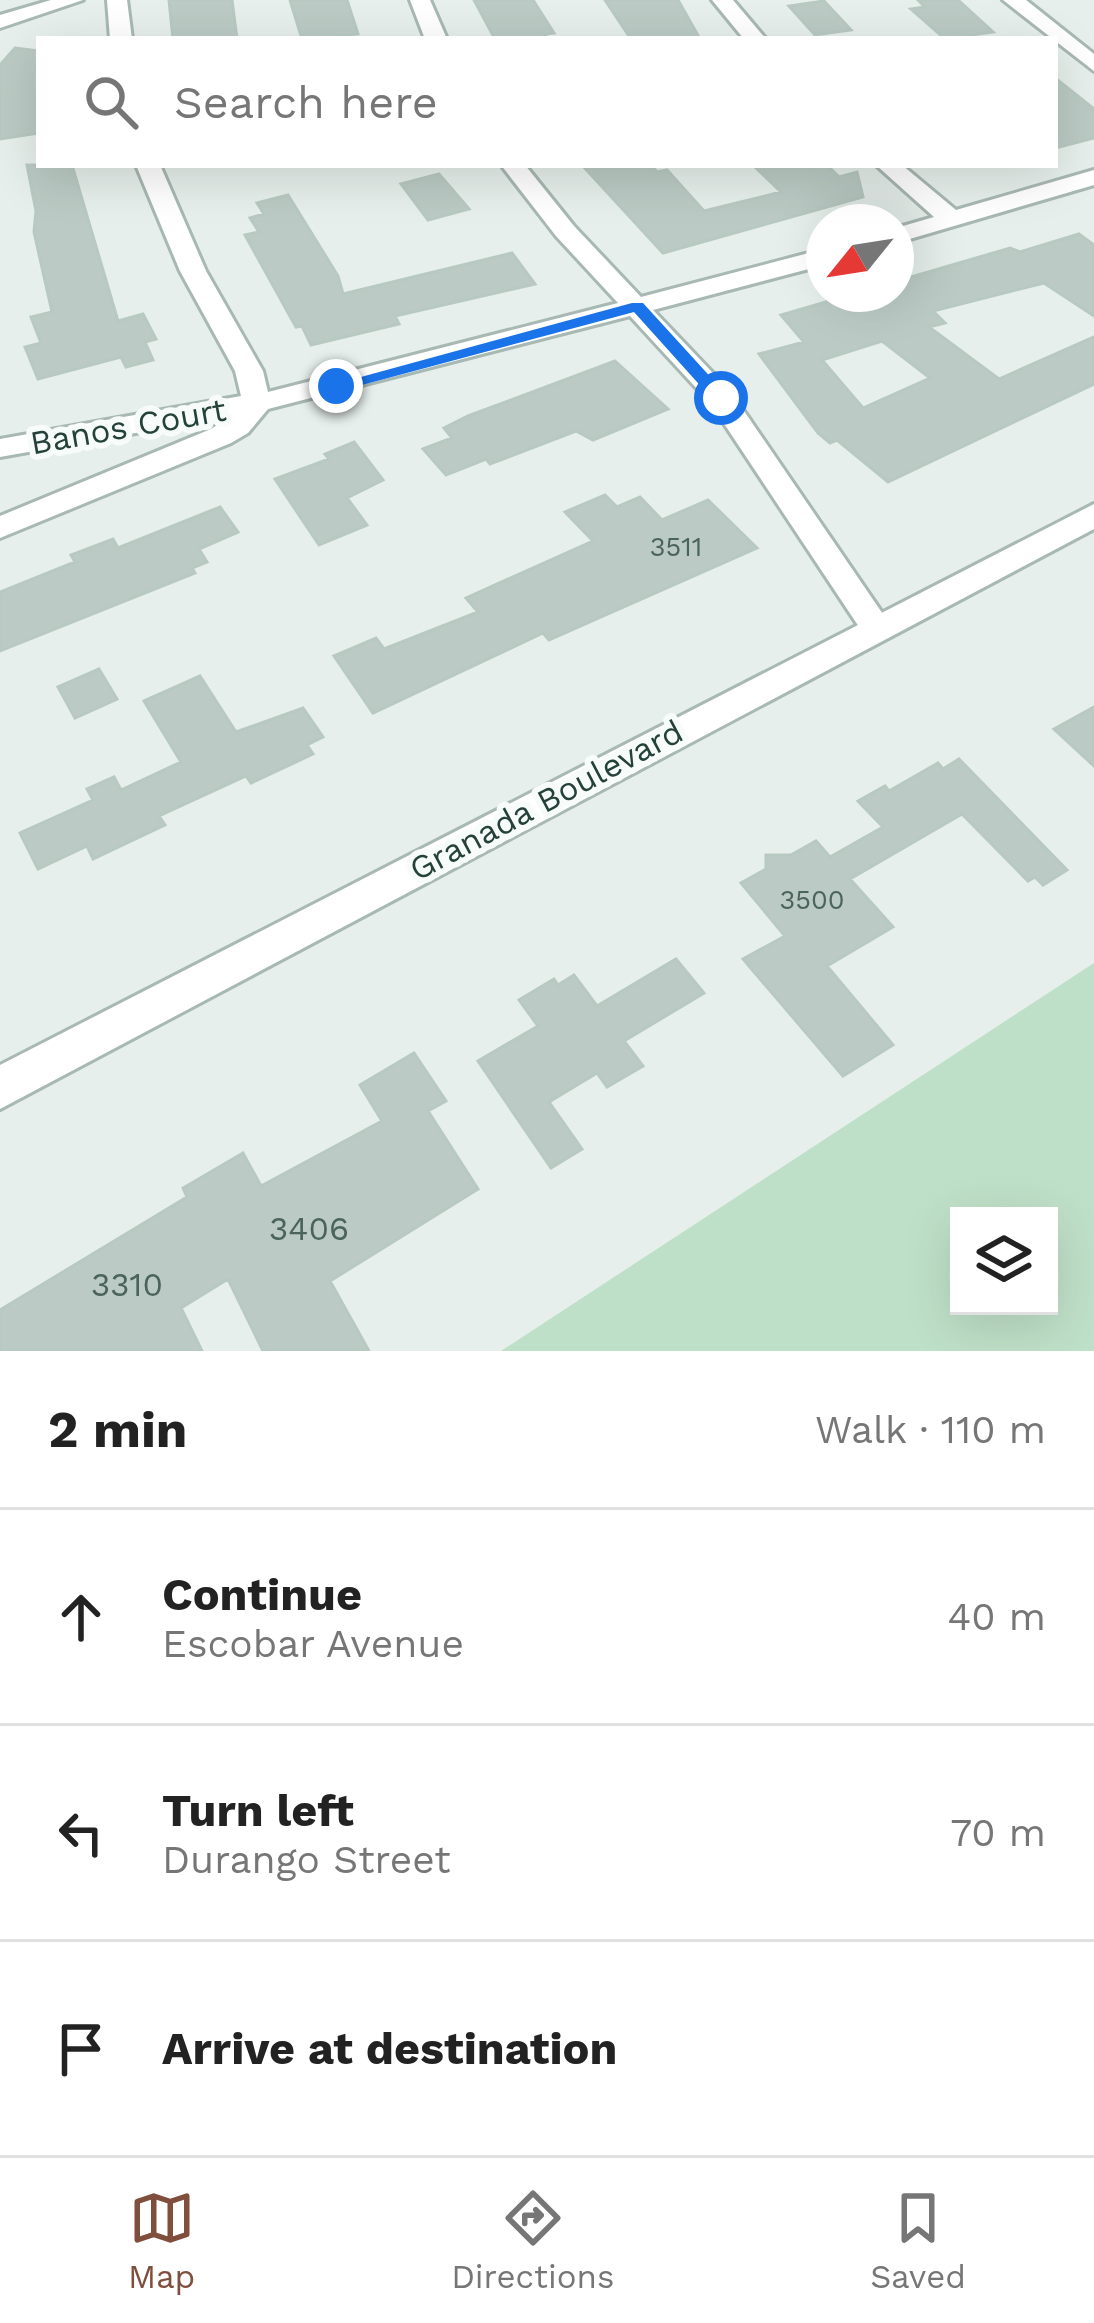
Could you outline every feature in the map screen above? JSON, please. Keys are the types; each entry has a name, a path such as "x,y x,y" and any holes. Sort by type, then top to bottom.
{"street":[{"path":"0,22 73,0"},
{"path":"117,0 122,36"},
{"path":"420,0 435,36"},
{"path":"722,0 752,36"},
{"path":"1013,0 1058,36"},
{"path":"1058,36 1094,65"},
{"path":"0,528 220,436 238,426 257,404 249,371 193,271 149,168"},
{"path":"515,168 553,216 707,381 876,628"},
{"path":"892,168 953,220"},
{"path":"914,231 1094,177"},
{"name":"Banos Court","path":"0,448 257,404 427,364 806,261"},
{"name":"Granada Boulevard","path":"0,1088 1094,514"}],"green space":[{"path":"1094,963 1094,1351 501,1351"}],"building":[{"path":"169,0 232,0 237,36 173,36"},
{"path":"290,0 347,0 358,34 301,36"},
{"path":"474,0 533,0 554,33 546,36 493,36"},
{"path":"605,0 678,0 698,36 629,36"},
{"path":"918,0 958,0 993,32 942,36 911,9 925,7"},
{"path":"824,1 851,30 815,35 789,6"},
{"path":"15,48 36,51 36,133 0,139 0,65"},
{"path":"1058,80 1094,109 1094,138 1058,147"},
{"path":"27,165 73,168 118,321 143,314 156,339 145,342 153,360 126,367 121,357 38,379 25,347 41,343 31,317 52,312 34,232 36,211"},
{"path":"585,168 667,170 704,211 781,192 756,168 830,168 839,177 857,172 863,197 838,204 806,204 806,213 663,253"},
{"path":"439,174 469,209 428,220 401,184"},
{"path":"288,195 338,276 343,294 512,253 535,284 395,316 399,324 311,345 302,326 296,327 245,235 259,232 250,218 264,214 257,203"},
{"path":"1079,234 1094,245 1094,316 1044,283 933,311 945,323 929,327 999,379 1094,337 1094,384 888,482 837,440 830,443 818,433 759,354 804,342 781,315 806,308 806,312 914,312 914,276 1010,248 1020,252","holes":["882,341 930,378 863,408 822,360"]},
{"path":"615,361 668,409 593,440 576,431 490,464 486,459 446,475 423,449 452,438 444,428 468,416"},
{"path":"354,442 383,480 347,498 367,525 319,545 275,479 329,459 325,454"},
{"path":"605,495 617,507 640,497 662,520 708,500 757,548 549,640 543,633 373,713 334,656 376,638 384,649 478,612 466,598 593,541 565,512"},
{"path":"220,507 238,532 199,549 207,562 192,568 195,573 0,651 0,592 75,562 71,555 113,539 118,548"},
{"path":"99,669 117,699 75,718 58,687"},
{"path":"200,676 236,732 303,708 323,737 307,745 313,754 251,783 246,776 159,816 165,825 93,859 87,846 38,869 20,833 93,800 87,789 114,777 121,790 181,762 144,701"},
{"path":"1094,707 1094,766 1054,729"},
{"path":"959,759 1067,870 1043,885 1035,877 1028,881 962,814 850,879 893,927 827,966 893,1045 843,1076 743,959 785,936 741,883 766,869 766,855 791,855 816,841 830,857 883,827 858,801 885,786 889,791 938,763 943,769"},
{"path":"676,959 704,993 624,1041 643,1066 607,1087 597,1073 549,1102 582,1149 551,1168 478,1061 538,1026 519,1000 554,979 558,985 574,975 597,1006"},
{"path":"414,1053 446,1101 428,1111 478,1189 330,1281 369,1351 263,1351 228,1279 181,1308 202,1351 0,1351 0,1310 187,1197 183,1188 243,1153 261,1186 382,1121 360,1085"}],"route":[{"path":"336,386 638,307 721,398"}]}
